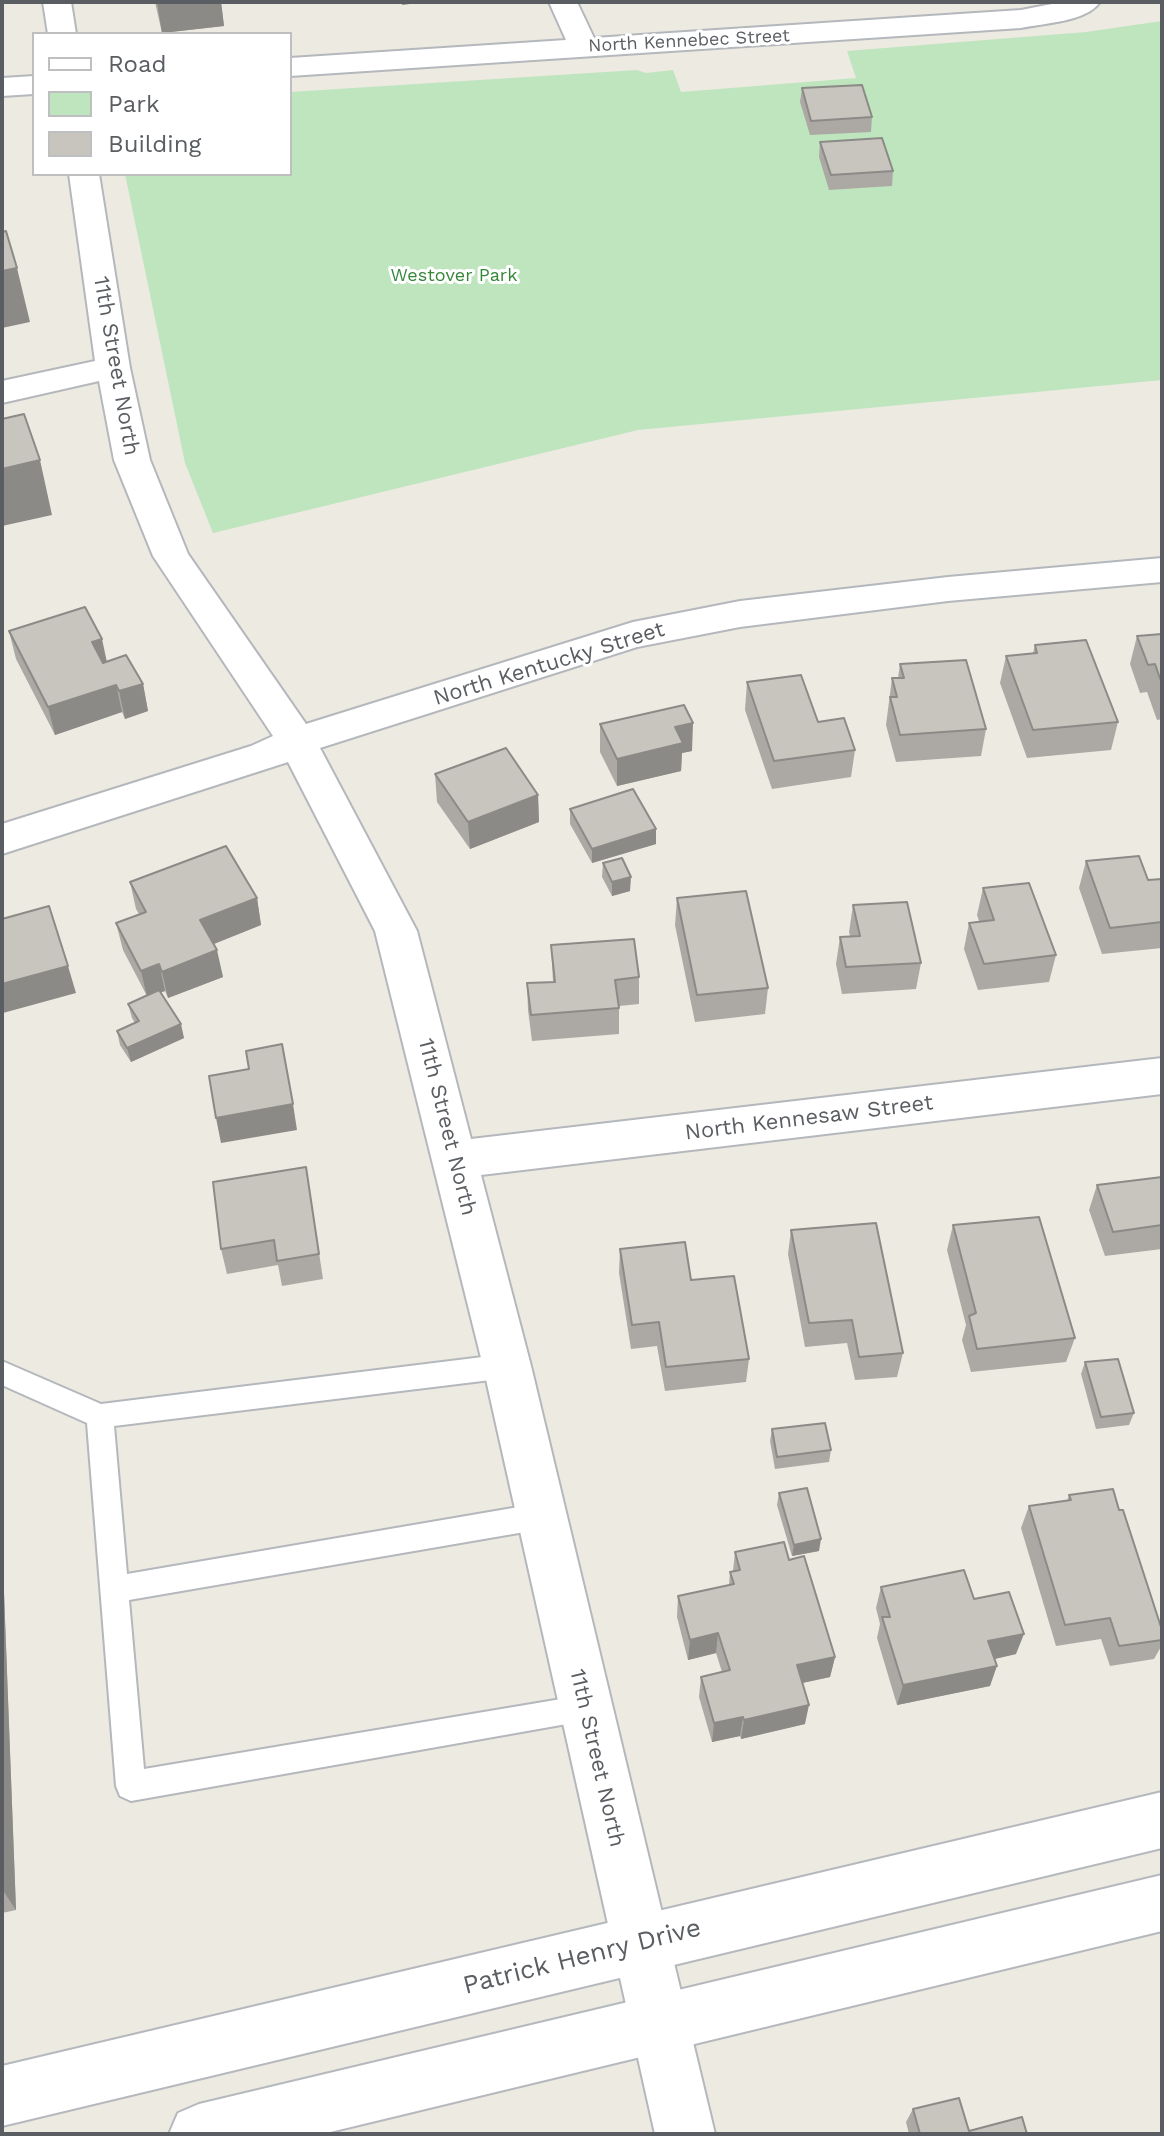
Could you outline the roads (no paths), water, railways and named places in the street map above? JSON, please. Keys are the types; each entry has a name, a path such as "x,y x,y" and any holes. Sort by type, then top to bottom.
{"street":[{"path":"57,2 62,32"},
{"path":"563,2 583,47"},
{"name":"North Kennebec Street","path":"292,67 1021,19 1067,10 1086,2"},
{"path":"2,87 32,85"},
{"name":"11th Street North","path":"84,176 113,368 132,460 171,556 297,741 396,931 507,1366 685,2134"},
{"path":"2,392 113,368"},
{"name":"North Kentucky Street","path":"2,839 265,756 297,741 633,635 740,614 948,589 1162,570"},
{"name":"North Kennesaw Street","path":"456,1159 1162,1076"},
{"name":"Patrick Henry Drive","path":"2,2096 1162,1820"},
{"path":"199,2134 1162,1903"}],"lane":[{"path":"2,1373 100,1416 507,1366"},
{"path":"100,1416 131,1786 585,1709"},
{"path":"114,1589 542,1516"}],"park label":[{"name":"Westover Park","path":"454,276"}]}
